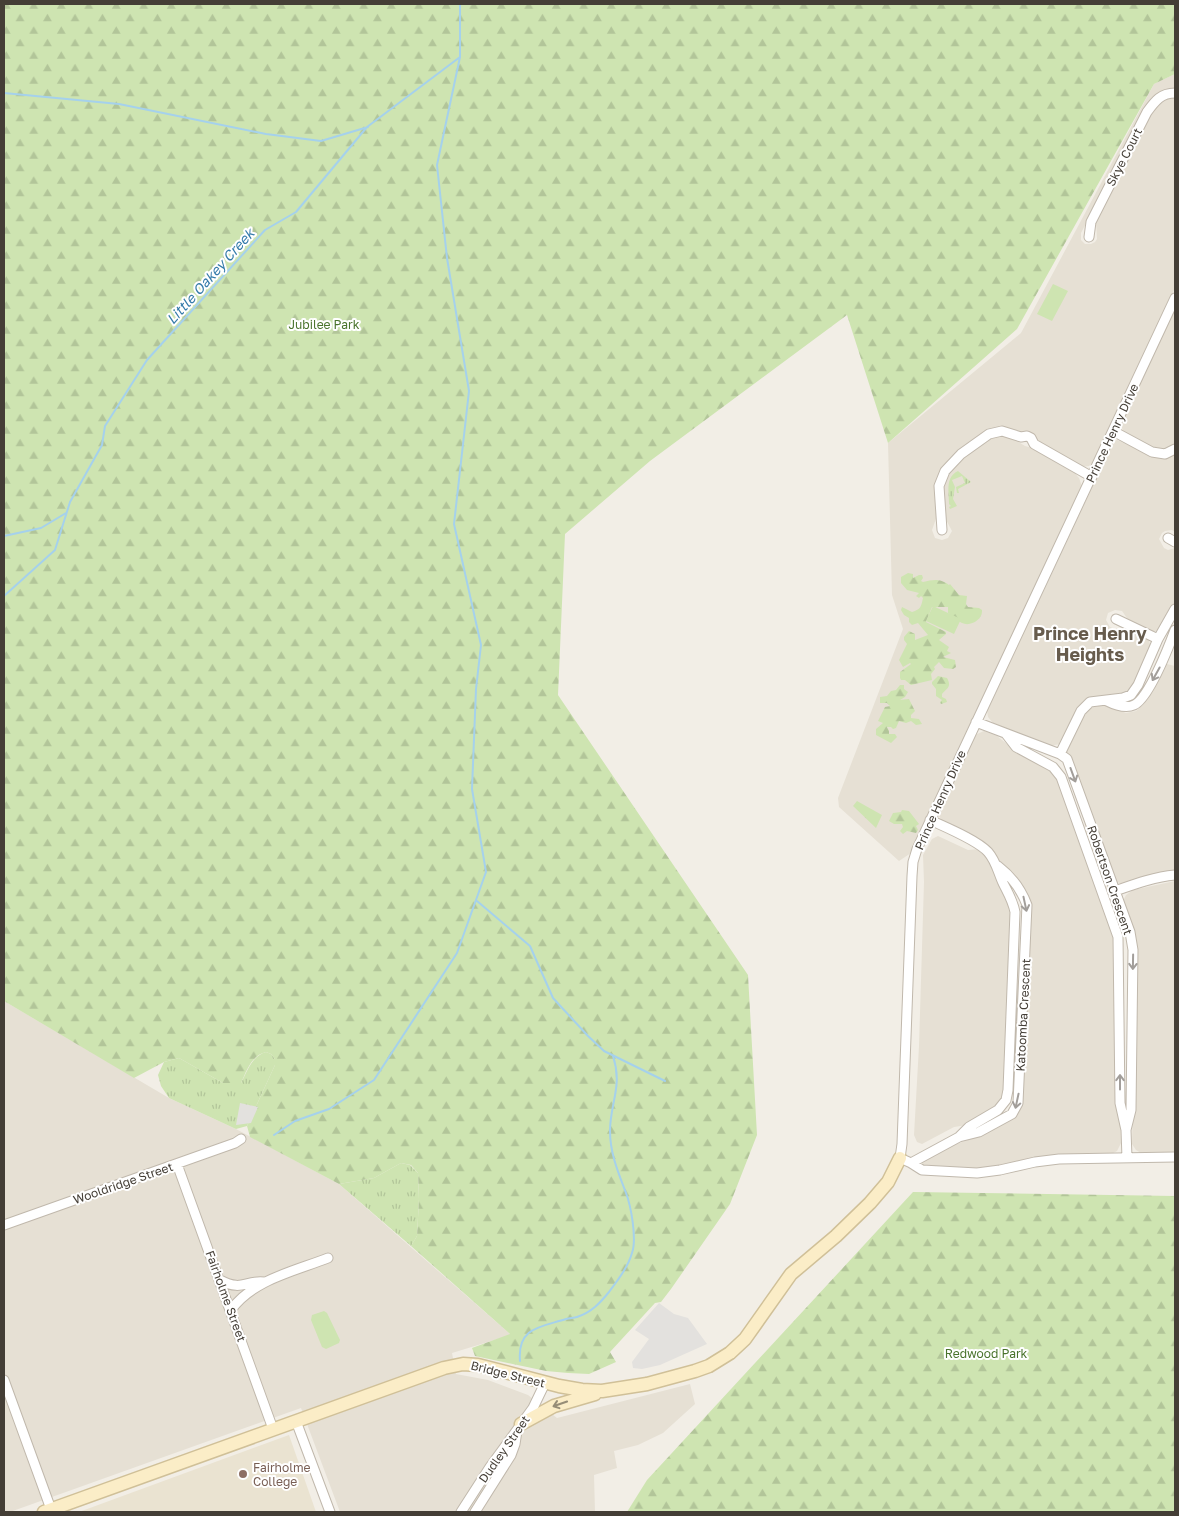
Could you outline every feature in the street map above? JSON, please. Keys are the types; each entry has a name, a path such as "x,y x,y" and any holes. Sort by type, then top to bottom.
{"street":[{"name":"Skye Court","path":"1088,236 1091,222 1148,112 1158,97 1175,93"},
{"name":"Prince Henry Drive","path":"906,1160 902,1136 912,876 913,862 917,849 1175,298"},
{"path":"942,530 940,486 945,471 961,454 989,434 1002,431 1021,437 1023,444 1034,444 1092,477"},
{"path":"1112,431 1152,452 1165,454 1175,449"},
{"path":"1060,754 1081,711 1090,702 1107,701 1131,695 1138,685 1158,639 1175,609"},
{"path":"1116,619 1158,639"},
{"path":"1107,701 1120,706 1129,706 1141,700 1166,657 1175,630"},
{"path":"1166,657 1175,659"},
{"name":"Robertson Crescent","path":"976,722 1060,754 1067,759 1130,932 1133,950 1131,1110 1126,1130"},
{"name":"Robertson Crescent","path":"1006,734 1016,747 1053,767 1061,777 1118,937 1120,1103 1126,1130 1127,1158"},
{"name":"Katoomba Crescent","path":"930,820 988,851 998,866 1015,912 1008,1090 1006,1100 998,1110 969,1127 959,1137"},
{"name":"Katoomba Crescent","path":"906,1160 959,1137 979,1132 1012,1114 1018,1103 1027,904 1024,896 1009,874 998,866"},
{"path":"1115,891 1160,876 1175,875"},
{"name":"Wooldridge Street","path":"4,1225 235,1143 241,1139"},
{"path":"906,1160 922,1170 977,1173 1058,1159 1175,1157"},
{"name":"Bridge Street","path":"49,1511 455,1365 478,1365 544,1383 582,1390 602,1391 647,1384 709,1366 730,1353 745,1339 791,1274 836,1236 888,1182 906,1160"},
{"name":"Fairholme Street","path":"177,1164 273,1429"},
{"path":"230,1310 241,1297 264,1282 328,1258"},
{"path":"220,1280 236,1286 257,1281 264,1282"},
{"path":"4,1380 49,1511"},
{"name":"Dudley Street","path":"461,1512 539,1399 544,1383"},
{"path":"475,1512 511,1455 519,1426 554,1406 592,1396 602,1391"},
{"path":"296,1421 330,1512"}],"shaded area":[{"path":"1175,74 1175,89 1163,91 1155,95 1146,107 1081,233 1081,240 1085,244 1095,242 1097,239 1096,221 1154,107 1161,100 1175,97 1175,288 1093,462 1089,466 1081,467 1027,434 996,429 987,432 967,445 946,465 937,479 937,516 932,530 935,538 942,540 948,538 952,531 945,518 944,511 943,486 946,476 965,455 988,438 1006,436 1033,448 1060,462 1074,472 1082,486 911,853 899,861 839,807 838,798 903,629 892,595 888,443 1021,333 1154,84"},
{"path":"1175,309 1175,447 1160,451 1124,433 1122,422"},
{"path":"1117,440 1158,458 1175,455 1175,532 1172,530 1165,531 1159,539 1164,548 1168,550 1175,548 1175,602 1161,628 1156,631 1151,631 1129,621 1122,611 1115,610 1108,613 1106,620 1110,627 1115,629 1126,628 1148,639 1151,646 1131,690 1125,695 1095,698 1060,744 1050,746 993,723 988,717 987,711 1109,451 1109,447 1112,442"},
{"path":"1167,664 1175,666 1175,872 1123,884 1116,881 1066,753 1086,711 1093,707 1106,705 1126,713 1136,711 1143,704"},
{"path":"984,731 997,736 1012,748 1047,766 1057,776 1114,933 1121,1143 1117,1151 1111,1154 984,1169 925,1166 921,1163 921,1161 956,1144 977,1137 1021,1104 1023,1099 1030,910 988,845 944,824 939,816 972,740 977,734"},
{"path":"938,836 968,850 981,849 986,854 1011,905 1006,1086 1001,1104 967,1125 954,1127 922,1144 917,1142 914,1135 919,1046 924,882 923,855 932,839"},
{"path":"1175,881 1175,1152 1141,1153 1132,1144 1136,966 1123,901 1126,895 1133,890"},
{"path":"4,1001 169,1098 236,1129 339,1184 511,1335 452,1353 456,1374 488,1380 528,1395 557,1418 690,1384 695,1404 663,1433 638,1445 614,1451 617,1468 594,1475 595,1512 340,1512 301,1408 10,1512 4,1512"},
{"path":"240,1103 258,1107 251,1123 236,1125"},
{"path":"659,1303 674,1314 688,1318 707,1344 660,1365 642,1369 633,1368 632,1362 649,1339 635,1330"},
{"name":"Fairholme College","path":"289,1435 316,1512 79,1512"}],"green space":[{"name":"Jubilee Park","path":"4,4 1175,4 1175,74 1154,84 1017,329 888,443 847,315 650,461 565,534 558,695 748,975 757,1135 730,1204 671,1289 661,1302 655,1303 610,1352 616,1362 589,1374 546,1371 475,1356 472,1348 510,1334 411,1246 417,1236 419,1199 418,1173 411,1165 401,1163 374,1178 339,1184 250,1137 247,1126 275,1065 275,1059 271,1054 266,1052 253,1060 241,1083 223,1083 179,1058 164,1062 134,1078 4,1001"},
{"path":"1053,284 1068,291 1052,321 1037,314"},
{"path":"958,471 971,482 958,489 959,493 957,493 956,487 965,483 962,476 952,480 955,487 953,499 957,506 950,509 949,481"},
{"path":"908,573 913,574 913,578 922,575 921,581 923,582 936,580 950,584 959,595 967,596 966,604 968,607 982,610 978,620 965,624 948,613 948,607 932,607 926,622 946,632 939,640 949,647 947,651 951,653 943,657 955,660 956,667 953,669 944,668 939,662 931,674 932,680 911,685 900,678 900,672 911,664 903,667 899,660 907,644 904,637 909,631 915,634 915,640 928,635 918,623 912,625 909,622 909,618 901,610 902,607 912,612 919,609 923,598 916,596 919,593 907,590 901,583 901,577"},
{"path":"933,606 961,619 954,634 926,621"},
{"path":"938,676 947,678 949,683 942,694 942,697 947,702 941,704 942,700 936,696 936,689 932,684"},
{"path":"900,685 904,685 904,689 908,692 900,700 909,699 915,711 911,718 919,719 922,724 916,725 911,721 906,723 899,721 896,728 887,727 889,734 895,734 897,737 891,743 876,735 876,729 883,723 878,721 885,707 890,706 887,703 880,703 880,697 887,696"},
{"path":"857,801 882,815 876,828 853,806"},
{"path":"902,810 909,811 919,824 916,826 918,830 916,833 907,831 903,834 900,831 903,827 902,824 894,824 889,821 893,813 901,812"},
{"path":"266,1052 275,1059 275,1065 247,1126 236,1129 169,1098 161,1086 158,1075 164,1062 179,1058 223,1083 241,1083 254,1060"},
{"path":"401,1163 410,1165 418,1173 417,1236 411,1246 339,1184 374,1178"},
{"name":"Redwood Park","path":"913,1192 1175,1196 1175,1512 627,1512 647,1480"},
{"path":"324,1311 327,1313 340,1340 339,1343 326,1349 322,1347 311,1320 312,1315"}],"waterway":[{"name":"Little Oakey Creek","path":"4,596 55,550 70,502 102,445 105,426 147,360 265,230 296,212 367,127 460,57 460,4"},
{"path":"274,1135 295,1121 329,1109 374,1080 457,953 486,872 472,789 476,689 481,645 454,524 469,391 447,258 437,165 460,57"},
{"path":"4,93 119,104 266,134 321,141 368,127"},
{"path":"4,536 41,528 66,513"},
{"path":"477,901 530,946 553,998 588,1036 604,1051 665,1081"},
{"path":"520,1361 522,1341 527,1335 540,1327 577,1317 591,1310 616,1283 632,1253 634,1231 631,1214 610,1139 617,1076 613,1056"}],"place":[{"name":"Fairholme College","path":"243,1474"}],"district":[{"name":"Prince Henry Heights","path":"1090,643"}]}
